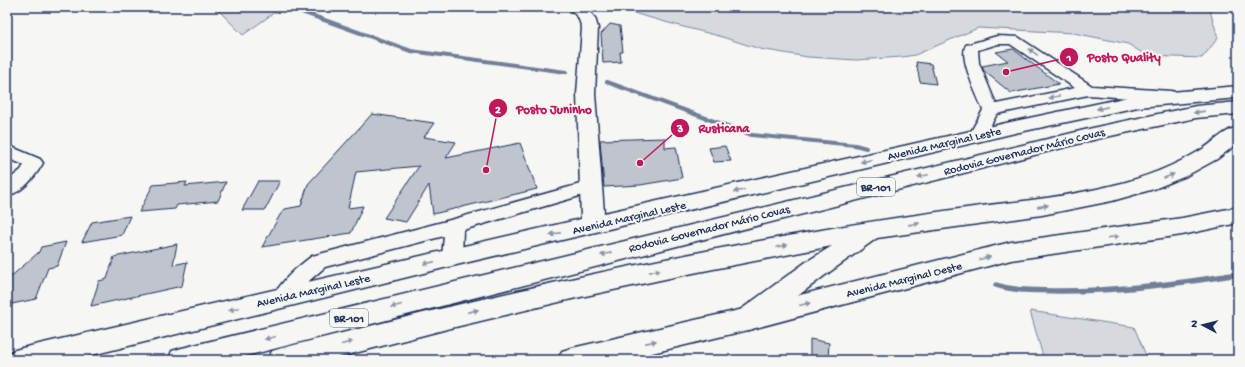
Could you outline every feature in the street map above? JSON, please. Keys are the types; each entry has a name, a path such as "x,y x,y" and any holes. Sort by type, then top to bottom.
{"main road":[{"path":"575,7 582,11 588,19 590,28 586,94 594,225"},
{"name":"Avenida Marginal Leste","path":"22,360 452,257 977,135 1118,105 1176,97 1238,92"},
{"name":"Rodovia Governador Mário Covas","path":"182,360 1101,132 1196,112 1238,108"},
{"name":"BR-101","path":"282,360 432,321 546,294 784,245 876,229 1086,199 1150,183 1200,161 1221,148 1238,133"},
{"name":"Avenida Marginal Oeste","path":"572,360 618,355 748,319 1011,252 1044,245 1195,225 1238,215"},
{"path":"748,319 815,269 876,229"}],"lane":[{"path":"991,110 972,63 971,48 997,40 1012,40 1088,90"},
{"path":"977,135 991,110 1088,90 1176,97"},
{"path":"7,151 34,163 28,174 7,190"},
{"path":"284,297 303,274 319,260 454,226 591,187"},
{"path":"452,257 454,226"}],"shaded area":[{"path":"215,7 282,7 243,35"},
{"path":"612,7 1209,7 1218,38 1202,58 1147,56 1128,44 1074,33 978,28 915,55 856,60 808,57 760,49 719,36"},
{"path":"1030,311 1134,327 1148,360 1044,360"}],"building":[{"path":"610,24 620,26 623,52 620,52 621,62 603,63 601,34"},
{"path":"1013,49 1059,84 1011,93 984,71 982,66 1008,61 996,52"},
{"path":"916,62 931,64 936,84 920,82"},
{"path":"372,114 434,123 424,137 456,142 446,158 520,143 537,189 433,214 429,185 406,222 384,218 419,166 356,172 348,208 363,206 351,233 262,247 280,215 285,209 301,206 308,184"},
{"path":"665,138 665,148 676,147 682,178 640,185 604,187 600,140"},
{"path":"725,146 731,161 714,162 709,148"},
{"path":"258,181 280,181 265,210 242,210"},
{"path":"187,182 185,186 226,182 218,201 177,205 175,209 139,212 153,185"},
{"path":"130,216 122,235 82,242 92,222"},
{"path":"66,242 57,266 48,268 36,299 7,305 7,280 39,252 41,247"},
{"path":"177,244 173,265 187,262 182,286 91,306 99,281 107,279 114,257"},
{"path":"810,339 829,343 828,360 810,360"}],"waterway":[{"path":"288,7 411,51 566,72"},
{"path":"607,82 752,135 855,145 866,148"},
{"path":"996,285 1012,289 1082,291 1171,284 1238,274"}],"place":[{"name":"Posto Quality","path":"1006,72"},
{"name":"Rusticana","path":"640,163"},
{"name":"Posto Juninho","path":"486,170"}]}
